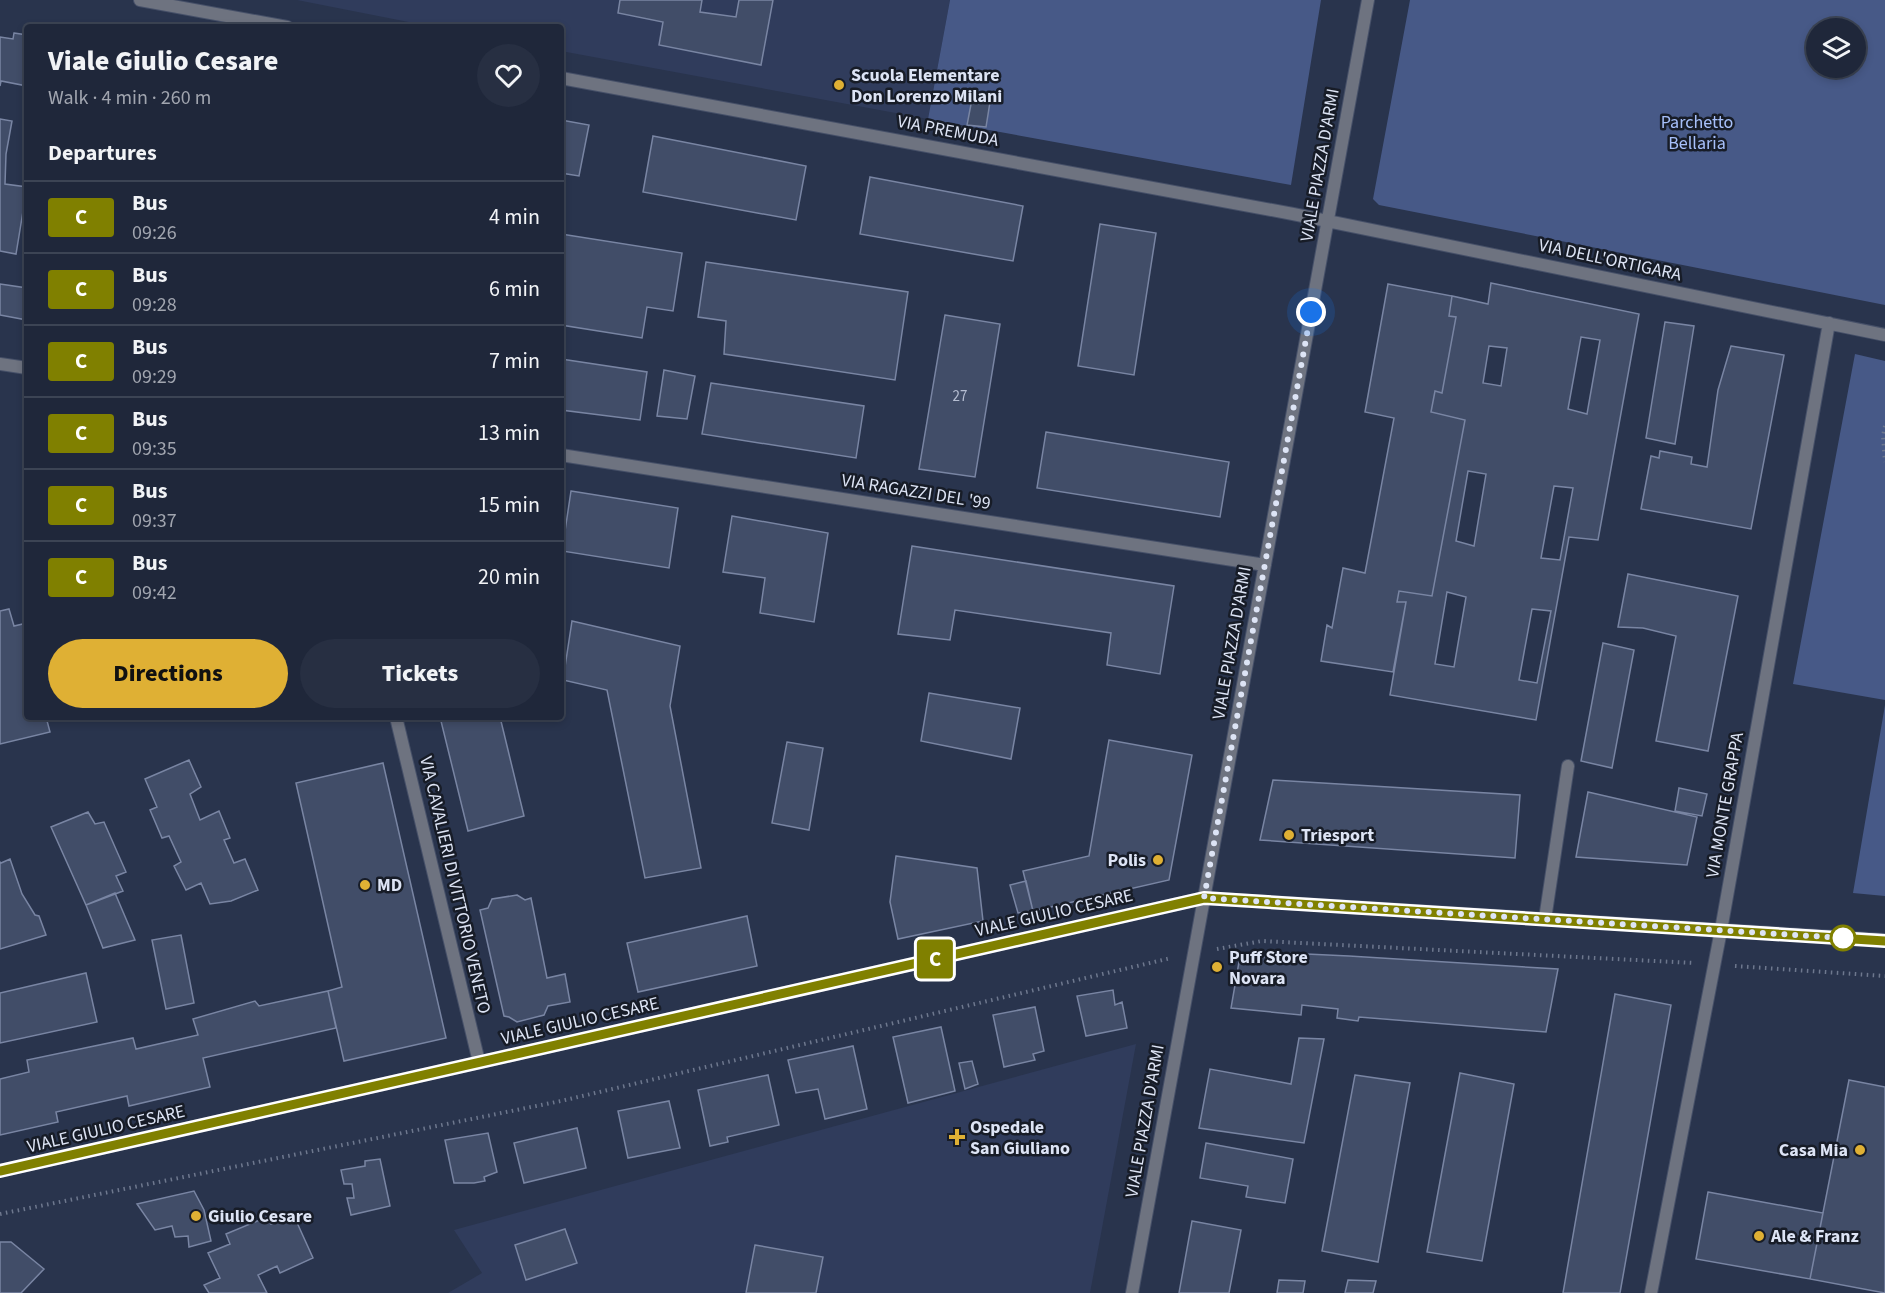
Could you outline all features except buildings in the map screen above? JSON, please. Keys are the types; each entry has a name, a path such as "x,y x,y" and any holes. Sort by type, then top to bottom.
{"main road":[{"name":"VIALE GIULIO CESARE","path":"0,1171 1204,898 1885,940"}],"street":[{"path":"140,0 271,24"},
{"name":"VIALE PIAZZA D'ARMI","path":"1132,1293 1368,0"},
{"name":"VIA PREMUDA","path":"564,79 1328,221"},
{"name":"VIA DELL'ORTIGARA","path":"1328,221 1885,335"},
{"name":"VIA MONTE GRAPPA","path":"1651,1293 1721,930 1829,323"},
{"path":"0,364 24,368"},
{"name":"VIA RAGAZZI DEL '99","path":"564,455 1265,565"},
{"name":"VIA CAVALIERI DI VITTORIO VENETO","path":"397,720 479,1062"},
{"path":"1545,919 1568,766"}],"path":[{"path":"1885,426 1883,436 1885,462"},
{"path":"1228,946 1262,941 1692,963"},
{"path":"0,1214 561,1101 1163,960"},
{"path":"1744,966 1885,976"}],"shaded area":[{"name":"Scuola Elementare Don Lorenzo Milani","path":"297,0 950,0 928,119 564,52 564,24 419,24"},
{"name":"Ospedale San Giuliano","path":"1136,1044 1090,1293 448,1293 482,1273 454,1230"}],"green space":[{"path":"950,0 1321,0 1291,185 928,119"},
{"name":"Parchetto Bellaria","path":"1410,0 1885,0 1885,305 1379,205 1373,199"},
{"path":"1855,354 1885,361 1885,700 1793,684"},
{"path":"1885,705 1885,896 1853,893"}],"bus line":[{"name":"C","path":"0,1171 1204,898 1885,941"}],"place":[{"name":"Scuola Elementare Don Lorenzo Milani","path":"839,85"},
{"name":"Triesport","path":"1289,835"},
{"name":"Polis","path":"1158,860"},
{"name":"MD","path":"365,885"},
{"name":"Puff Store Novara","path":"1217,967"},
{"name":"Ospedale San Giuliano","path":"957,1137"},
{"name":"Casa Mia","path":"1860,1150"},
{"name":"Giulio Cesare","path":"196,1216"},
{"name":"Ale & Franz","path":"1759,1236"}],"route":[{"path":"1311,312 1204,898 1843,938"}]}
